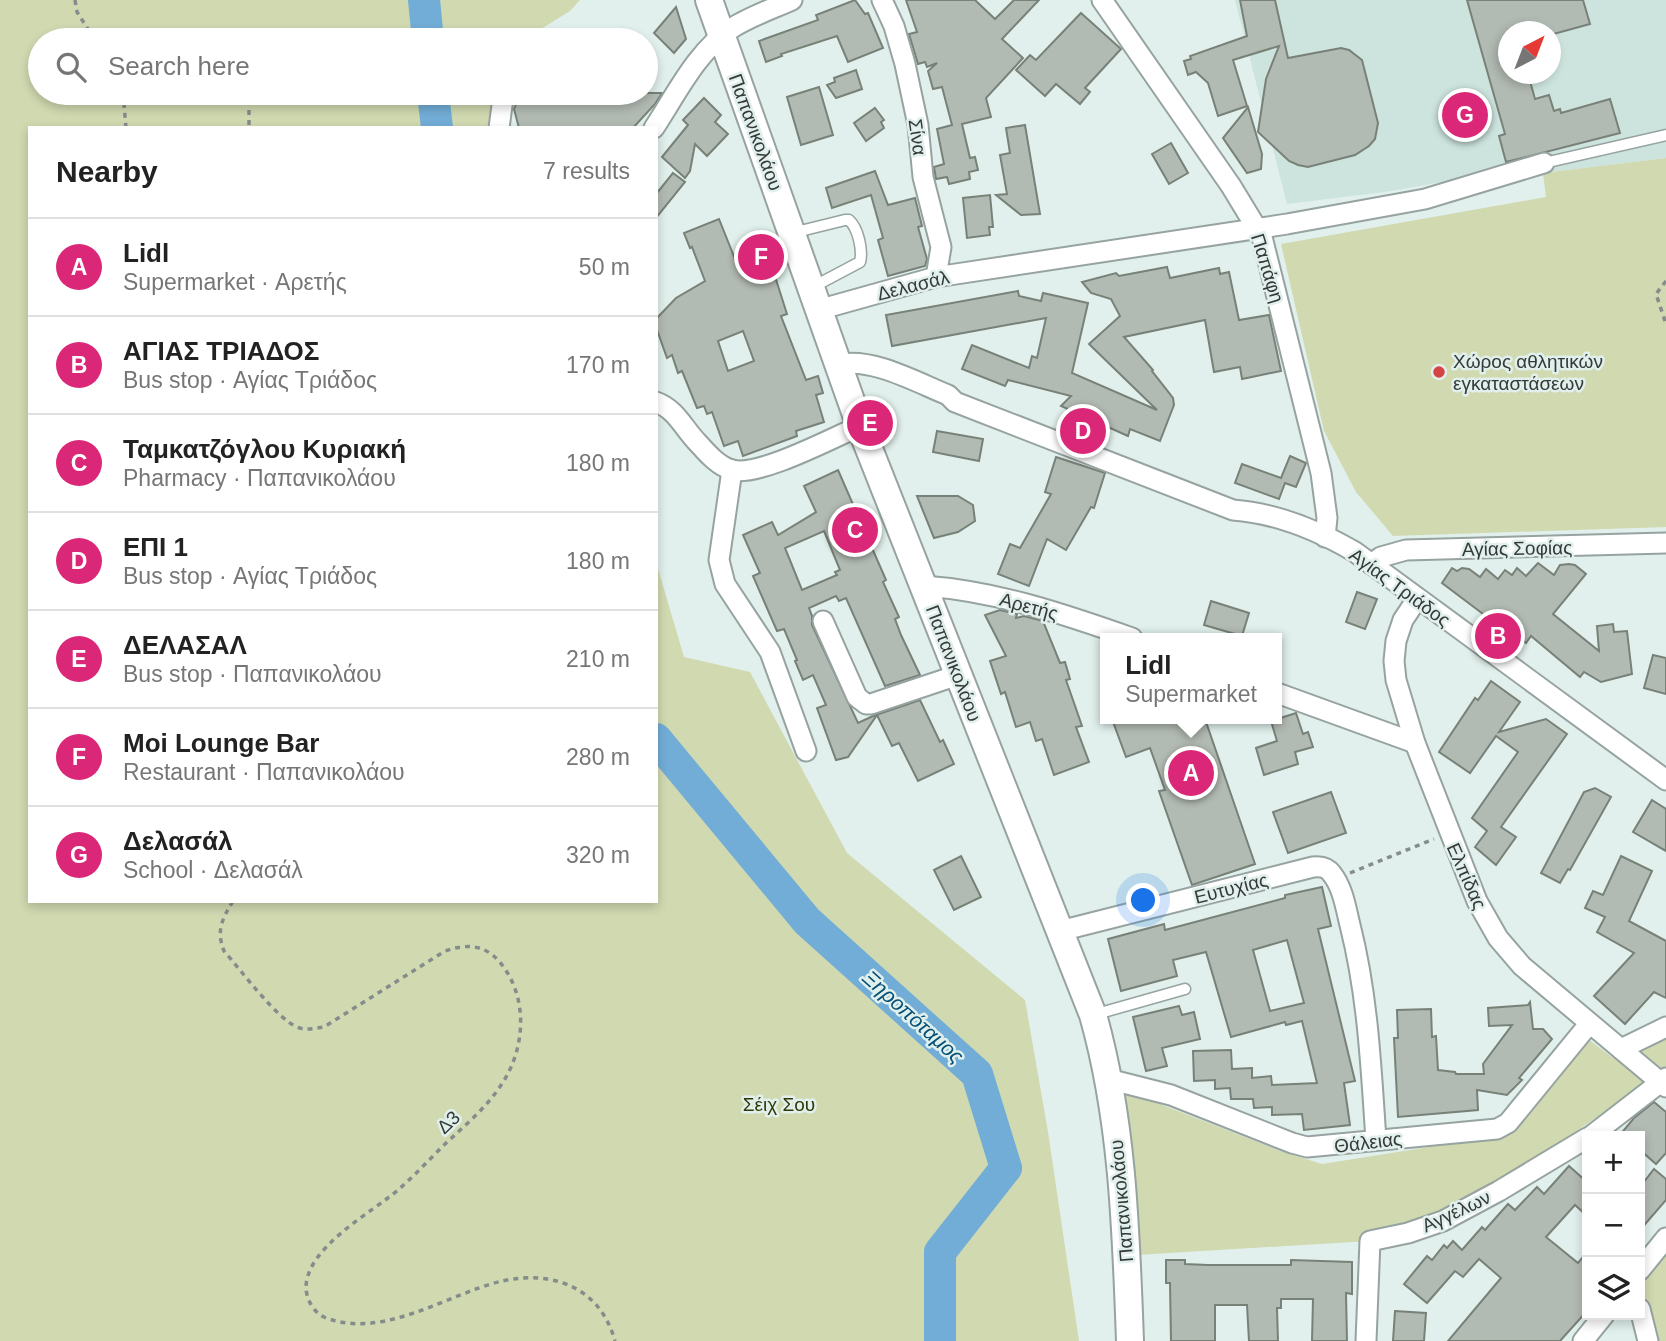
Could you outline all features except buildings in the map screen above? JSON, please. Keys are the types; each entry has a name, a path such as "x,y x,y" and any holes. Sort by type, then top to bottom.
{"main road":[{"name":"Παπανικολάου","path":"709,0 860,426 1093,1015 1108,1079 1122,1188 1130,1341"}],"street":[{"path":"655,126 694,67 722,36 744,21 792,0"},
{"name":"Σίνα","path":"882,0 894,26 905,64 918,125 923,177 941,247 936,277"},
{"name":"Παπάφη","path":"1102,0 1231,186 1267,251 1321,473 1327,518 1325,537"},
{"path":"499,126 502,105"},
{"name":"Δελασάλ","path":"814,299 1425,199 1544,163"},
{"name":"Αγίας Τριάδος","path":"838,365 848,362 868,364 948,395 955,402 1233,510 1258,512 1325,537 1355,552 1666,780"},
{"path":"658,403 670,409 715,461 732,470 759,468 860,426"},
{"path":"732,470 719,560 725,584 770,652 806,751"},
{"name":"Αγίας Σοφίας","path":"1371,565 1381,557 1406,550 1666,543"},
{"name":"Αρετής","path":"924,586 963,589 1040,607 1117,633"},
{"name":"Ελπίδας","path":"1416,599 1394,648 1399,693 1415,743 1477,901 1504,946 1533,976 1664,1082"},
{"path":"823,621 855,693 866,704 958,676"},
{"path":"1282,695 1415,743"},
{"path":"1328,873 1346,911 1363,986 1370,1039 1376,1140"},
{"name":"Ευτυχίας","path":"1060,931 1328,873"},
{"name":"Θάλειας","path":"1108,1079 1179,1098 1300,1146 1323,1147 1502,1128 1589,1024"},
{"path":"1621,1049 1666,1027"},
{"name":"Αγγέλων","path":"1597,1131 1664,1082"},
{"name":"Αγγέλων","path":"1366,1341 1370,1241 1443,1222 1582,1141"},
{"path":"1645,1264 1666,1238"},
{"path":"1583,1341 1600,1320"},
{"path":"1643,1320 1648,1341"}],"lane":[{"path":"1544,163 1666,135"},
{"path":"791,233 845,220 855,226 860,262 814,299"},
{"path":"1093,1015 1185,989"}],"path":[{"path":"75,0 77,12 87,28"},
{"path":"124,105 126,126"},
{"path":"248,126 249,105"},
{"path":"1666,281 1656,294 1666,324"},
{"path":"1328,873 1449,833"},
{"name":"Δ3","path":"232,903 219,926 219,939 224,951 282,1017 296,1027 309,1030 324,1027 445,951 460,946 476,946 492,954 505,968 515,989 520,1009 520,1036 513,1060 501,1085 487,1104 398,1189 335,1239 317,1257 308,1274 306,1288 309,1302 319,1315 337,1322 357,1324 400,1318 502,1281 556,1279 575,1287 590,1298 603,1315 615,1341"}],"shaded area":[{"path":"1235,0 1666,0 1666,158 1543,173 1488,174 1385,192 1287,204"}],"green space":[{"name":"Σέιχ Σου","path":"0,0 580,0 570,11 542,28 28,28 28,105 494,105 490,126 28,126 28,903 658,903 658,569 684,657 750,672 847,853 1025,1000 1079,1341 0,1341"},
{"name":"Χώρος αθλητικών εγκαταστάσεων","path":"1666,158 1666,527 1393,536 1356,492 1324,431 1281,244 1546,197 1543,173"},
{"path":"1666,1035 1666,1070 1528,1164 1449,1211 1370,1241 1136,1255 1119,1088 1280,1151 1322,1164 1492,1137 1584,1036 1613,1058"},
{"path":"1666,1254 1666,1341 1654,1341 1645,1306 1645,1280"}],"waterway":[{"name":"Ξηροπόταμος","path":"424,0 427,28"},
{"name":"Ξηροπόταμος","path":"434,105 437,126"},
{"name":"Ξηροπόταμος","path":"658,741 807,921 977,1074 1006,1168 940,1252 940,1341"}],"place":[{"name":"Δελασάλ","path":"1465,115"},
{"name":"Moi Lounge Bar","path":"761,257"},
{"name":"Χώρος αθλητικών εγκαταστάσεων","path":"1439,372"},
{"name":"ΔΕΛΑΣΑΛ","path":"870,423"},
{"name":"ΕΠΙ 1","path":"1083,431"},
{"name":"Ταμκατζόγλου Κυριακή","path":"855,530"},
{"name":"ΑΓΙΑΣ ΤΡΙΑΔΟΣ","path":"1498,636"},
{"name":"Lidl","path":"1191,773"}]}
